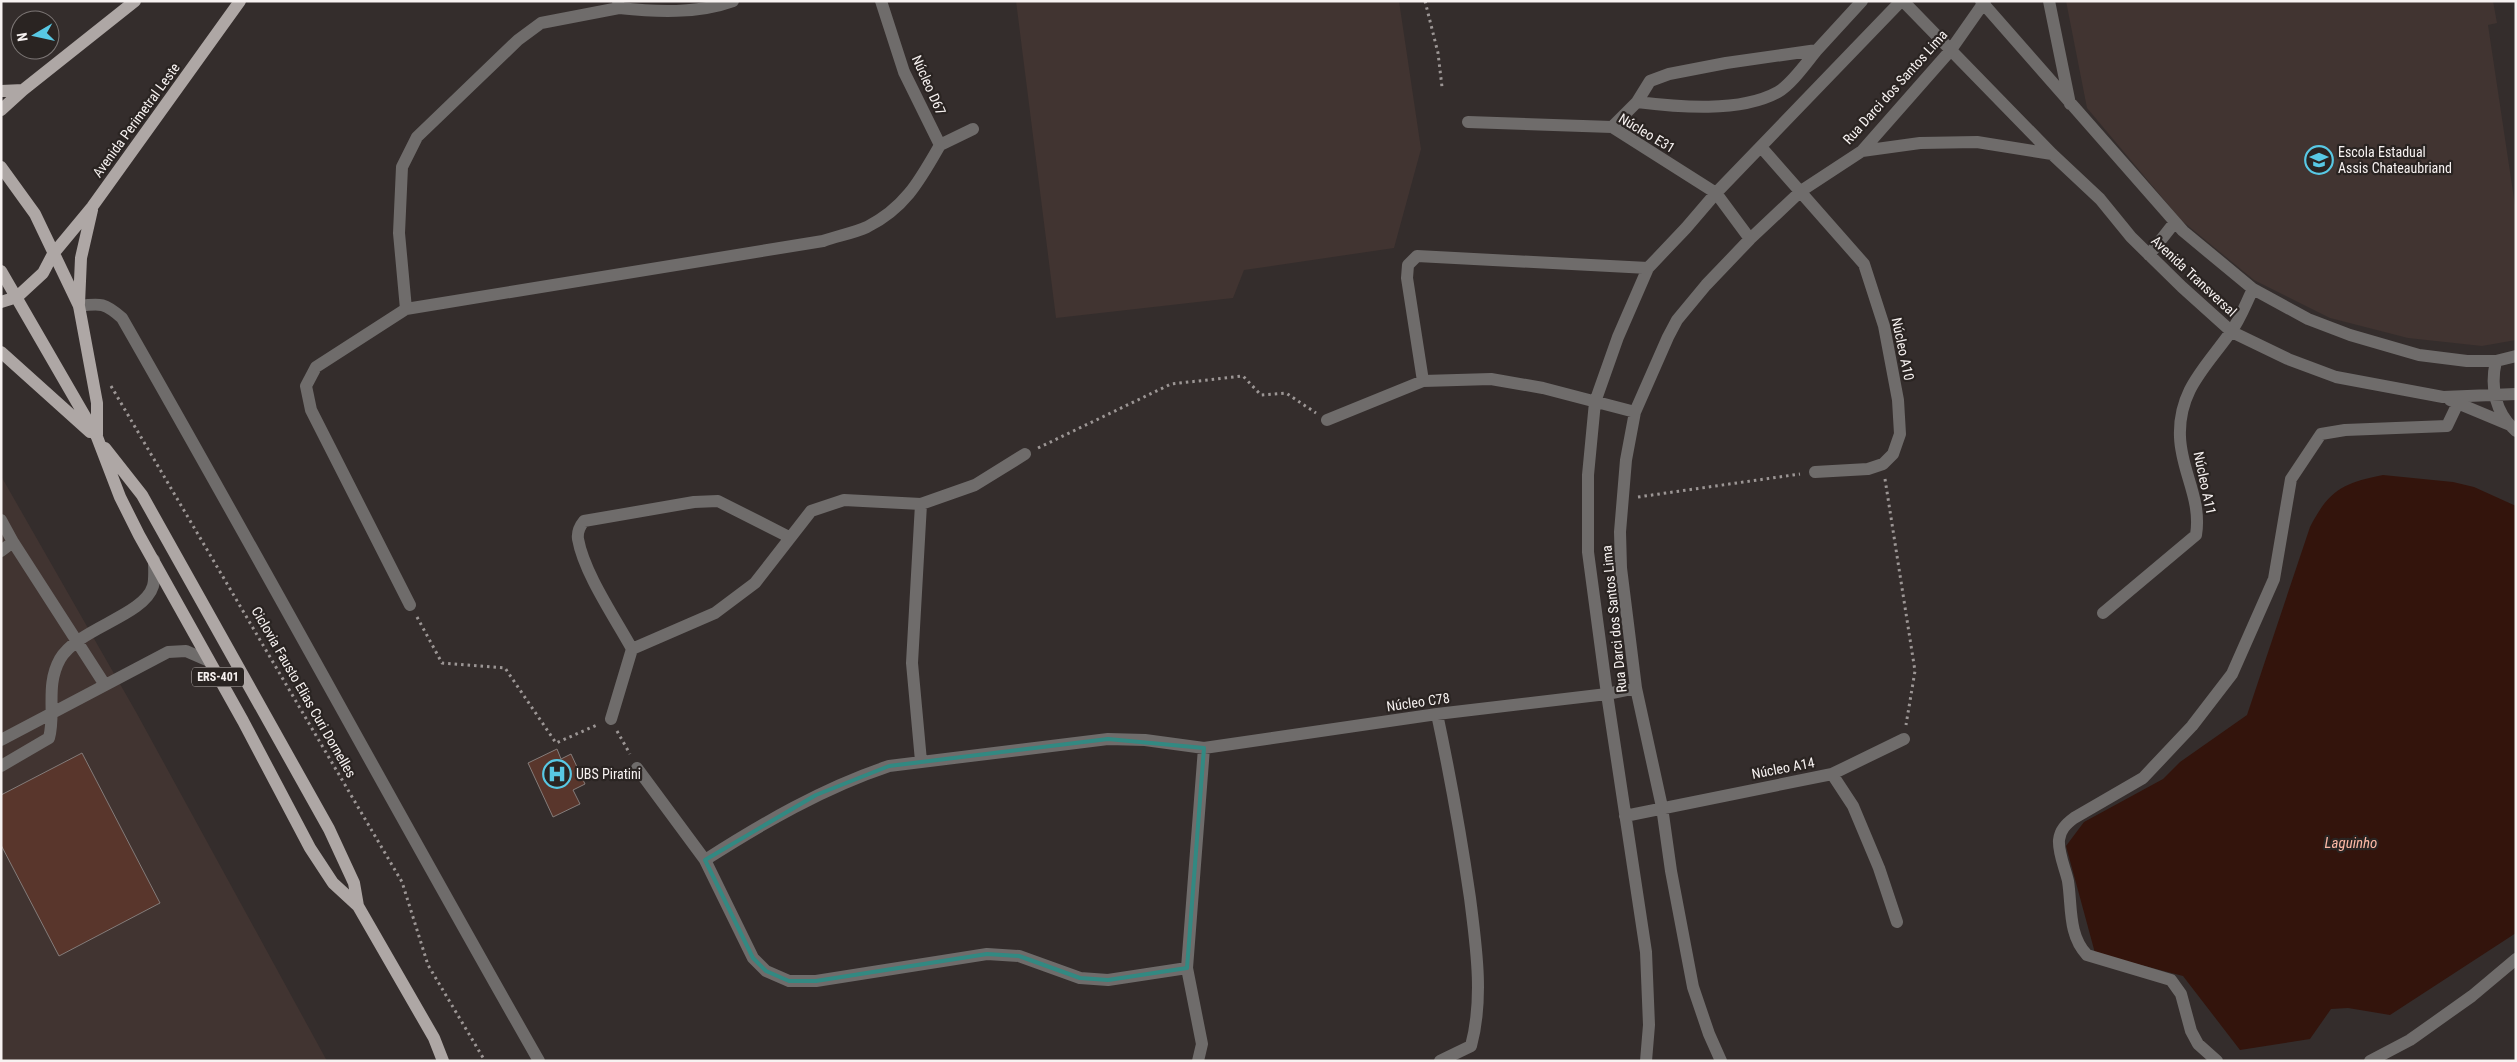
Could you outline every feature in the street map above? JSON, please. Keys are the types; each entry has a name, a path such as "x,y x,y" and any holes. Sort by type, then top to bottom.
{"main road":[{"path":"1,110 23,90 135,1"},
{"name":"Avenida Perimetral Leste","path":"17,297 43,273 53,254 92,208 240,1"},
{"path":"1,91 23,90"},
{"path":"1,167 35,214 79,306"},
{"path":"92,208 82,258 79,306 97,402 97,437"},
{"name":"ERS-401","path":"1,272 97,437 120,497 310,848 333,883 358,906 434,1038 443,1061"},
{"path":"1,302 17,297"},
{"path":"1,352 97,437 142,495 325,821 354,883 358,906"},
{"name":"ERS-401","path":"434,1038 453,1061"}],"street":[{"path":"406,309 399,234 402,167 417,137 518,40 541,23 619,5 655,12 721,5 733,1"},
{"name":"Núcleo D67","path":"881,1 904,72 940,145"},
{"path":"1637,102 1680,107 1741,103 1762,99 1780,91 1862,1"},
{"name":"Avenida Transversal","path":"1902,1 2052,154 2100,198 2149,254 2232,332 2288,359 2336,377 2443,397 2516,394"},
{"name":"Rua Darci dos Santos Lima","path":"1646,1061 1649,1025 1646,952 1606,694 1588,552 1588,475 1595,402 1618,337 1648,268 1716,193 1902,1"},
{"path":"2049,1 2071,106"},
{"name":"Avenida Transversal","path":"1983,2 2071,106 2175,222 2253,289 2308,319 2350,335 2419,355 2467,361 2496,361 2516,356"},
{"name":"Rua Darci dos Santos Lima","path":"1721,1061 1692,987 1671,871 1662,807 1636,688 1621,568 1620,532 1622,500 1635,412 1651,372 1677,320 1750,239 1801,191 1862,150 1950,51 1983,2"},
{"path":"1612,127 1637,102 1650,81 1669,74 1726,62 1817,50"},
{"name":"Núcleo E31","path":"1468,122 1612,127 1716,193 1750,239"},
{"path":"410,605 311,410 306,386 316,367 406,309 823,241 866,227 899,206 921,179 940,145 973,129"},
{"path":"1862,150 1920,143 1977,142 2052,154"},
{"name":"Núcleo A10","path":"1761,147 1864,264 1884,326 1898,400 1900,434 1892,454 1883,464"},
{"path":"2149,254 2175,222"},
{"path":"1423,381 1407,278 1408,265 1417,256 1648,268"},
{"name":"Núcleo A11","path":"2103,614 2196,535 2199,520 2180,441 2180,419 2186,395 2206,363 2232,332 2253,289"},
{"path":"79,306 97,303 107,305 122,318 191,438 429,868 540,1061"},
{"path":"2496,361 2492,378 2495,396 2500,411 2513,428"},
{"path":"1327,420 1423,381 1491,379 1543,388 1635,412"},
{"path":"2443,397 2513,428"},
{"path":"2217,1061 2198,1044 2191,1031 2181,994 2171,980 2087,955 2080,947 2072,922 2068,883 2059,847 2059,838 2064,825 2143,778 2192,726 2232,674 2274,579 2291,479 2321,434 2345,430 2447,426 2458,403"},
{"path":"632,649 716,613 756,583 811,510 844,500 922,504 976,485 1025,454"},
{"path":"1815,472 1868,469 1883,464"},
{"path":"611,719 632,649 591,575 578,538 579,528 584,521 694,502 718,501 789,537"},
{"path":"920,761 912,663 922,504"},
{"path":"1,520 13,542 78,640 105,685"},
{"path":"1,551 13,542"},
{"path":"1,766 48,738 50,689 61,658 78,640 136,607 152,587 154,560"},
{"path":"1,740 168,652 186,651 209,662"},
{"name":"Núcleo C78","path":"705,860 749,831 854,778 889,766 1057,747 1108,739 1145,740 1204,748 1437,714 1606,694 1636,688"},
{"path":"1437,714 1460,829 1475,936 1477,1022 1471,1046 1440,1061"},
{"name":"Núcleo A14","path":"1625,816 1832,774 1904,739"},
{"path":"1198,1061 1202,1044 1187,968 1204,748"},
{"path":"637,768 705,860 753,958 766,971 789,981 816,982 987,954 1019,956 1080,978 1108,980 1187,968"},
{"path":"1832,774 1853,806 1879,868 1897,922"},
{"path":"2370,1061 2410,1040 2472,996 2516,959"}],"path":[{"path":"1425,1 1438,53 1442,87"},
{"path":"1025,454 1171,384 1243,376 1261,395 1286,393 1327,420"},
{"name":"Ciclovia Fausto Elias Curi Dornelles","path":"110,385 402,882 428,966 485,1061"},
{"path":"1883,464 1915,671 1904,739"},
{"path":"1622,500 1815,472"},
{"path":"410,605 442,663 505,668 556,743 611,719 637,768"}],"highlighted area":[{"path":"1108,739 1204,748 1187,968 1108,980 1080,978 1019,956 987,954 816,981 789,981 766,971 753,958 705,860 816,795 889,766"}],"shaded area":[{"path":"1016,1 1399,1 1421,149 1394,248 1244,270 1233,298 1056,318"},
{"name":"Escola Estadual Assis Chateaubriand","path":"2066,1 2493,1 2497,23 2488,25 2516,212 2516,340 2482,346 2408,338 2330,318 2254,280 2181,220 2087,108"},
{"path":"1,476 136,712 327,1061 1,1061"}],"water":[{"name":"Laguinho","path":"2383,475 2453,482 2474,487 2516,506 2516,933 2390,1015 2348,1008 2331,1009 2310,1039 2240,1050 2183,976 2095,953 2066,846 2084,822 2163,779 2180,762 2247,715 2310,527 2317,514 2331,496 2347,485"}],"building":[{"name":"UBS Piratini","path":"557,749 561,759 571,754 585,784 573,790 580,804 553,817 528,763"},
{"path":"82,753 160,903 59,956 1,845 1,795"}],"place":[{"name":"Escola Estadual Assis Chateaubriand","path":"2319,160"},
{"name":"UBS Piratini","path":"557,774"}]}
